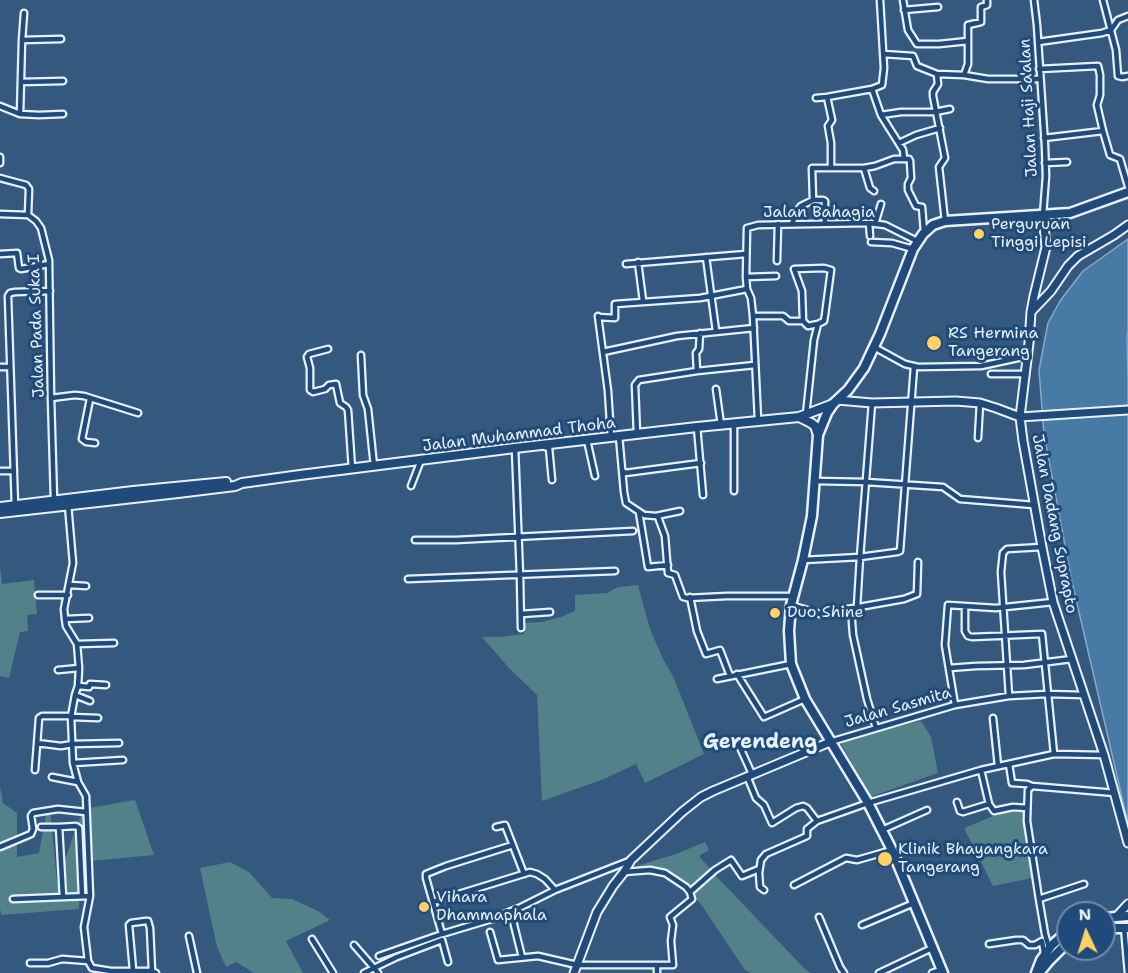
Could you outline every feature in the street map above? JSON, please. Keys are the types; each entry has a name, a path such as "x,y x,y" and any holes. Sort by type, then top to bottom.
{"highway":[{"path":"942,971 892,850 868,803 805,699 791,664 789,631 792,600 812,516 818,435 827,413 864,368 915,245 933,225 945,221 1070,213 1128,192"},
{"path":"1116,917 1128,916"},
{"path":"1038,973 1047,952 1056,943"},
{"path":"1038,973 1056,954"}],"main road":[{"name":"Jalan Muhammad Thoha","path":"0,507 15,508 220,488 242,483 515,448 803,416 835,402"},
{"path":"803,416 815,426 818,435"},
{"name":"Jalan Muhammad Thoha","path":"0,513 54,500 68,502"}],"street":[{"path":"816,98 882,85 884,68 880,0"},
{"path":"903,0 908,30 917,44 968,41"},
{"path":"964,75 968,64 968,25 981,22 981,7 987,5 987,0"},
{"name":"Jalan Haji Sa'alan","path":"1034,0 1044,138 1043,215"},
{"path":"1103,0 1117,58 1118,76 1128,76"},
{"path":"904,10 938,7"},
{"path":"20,114 24,13"},
{"path":"1038,42 1102,33 1111,30 1118,20 1128,16"},
{"path":"22,40 61,39"},
{"path":"883,54 913,56 917,66 937,74 988,79 1040,79"},
{"path":"1039,69 1098,66 1100,96 1097,105 1103,131 1110,155 1120,159 1128,186"},
{"path":"937,74 938,84 933,92 945,158 939,167 945,221"},
{"path":"21,82 63,81"},
{"path":"872,88 881,115 903,150 904,159"},
{"path":"827,97 832,120 828,126 831,167"},
{"path":"0,106 20,114 63,114"},
{"path":"881,115 950,109"},
{"path":"898,143 940,128"},
{"path":"1044,138 1103,131"},
{"path":"0,158 0,163"},
{"path":"813,200 813,168 864,168 894,159 909,159 911,178 908,190 916,206 922,207 924,233"},
{"path":"1045,163 1067,162"},
{"path":"864,168 870,188 874,191"},
{"name":"Jalan Pada Suka I","path":"0,178 26,185 29,189 28,214 41,228 49,256 54,500"},
{"path":"792,224 801,206 813,200 824,200 825,224"},
{"path":"870,236 872,223 881,204"},
{"path":"0,214 28,214"},
{"path":"1020,417 1031,312 1046,247 1043,215"},
{"name":"Jalan Bahagia","path":"758,420 753,316 746,277 747,228 778,224 872,223 885,225 915,245"},
{"path":"777,261 778,224"},
{"path":"1031,312 1051,291 1068,266 1078,256 1128,225"},
{"path":"871,242 915,245"},
{"path":"0,254 17,253 21,269 49,264"},
{"path":"626,264 746,254"},
{"path":"706,257 716,331"},
{"path":"638,262 643,301"},
{"path":"824,268 831,270 824,321 808,326 803,321 802,291 794,269 824,268"},
{"path":"746,277 776,276"},
{"path":"680,511 656,516 644,515 626,503 598,316 615,318 615,304 700,298 747,289"},
{"path":"15,508 9,295 15,292 50,291"},
{"path":"753,316 783,316 789,321 803,321"},
{"path":"803,416 818,324"},
{"path":"603,352 659,339 754,328"},
{"path":"697,371 696,353 699,348 699,333"},
{"path":"874,347 904,364 914,366 981,366 1028,356"},
{"path":"328,349 309,354 307,357 310,368 310,390 313,392 336,384 340,403 348,410 352,469"},
{"path":"361,355 363,395 368,409 374,466"},
{"path":"637,434 635,385 639,380 755,365"},
{"path":"803,560 860,557 900,550 914,366"},
{"path":"0,367 10,367"},
{"path":"991,374 1026,374"},
{"path":"716,389 721,424"},
{"path":"51,398 75,395 138,413"},
{"path":"90,399 82,439 95,444"},
{"name":"Jalan Dadang Suprapto","path":"835,402 956,401 980,403 1020,417 1128,410"},
{"path":"857,607 872,403"},
{"path":"978,438 980,403"},
{"name":"Jalan Dadang Suprapto","path":"1020,417 1053,602 1104,755 1128,843"},
{"path":"734,423 734,491"},
{"path":"697,427 704,495"},
{"path":"586,440 595,476"},
{"path":"544,445 549,448 552,480"},
{"path":"515,448 521,628"},
{"path":"411,486 421,460"},
{"path":"623,471 625,473 701,463"},
{"path":"0,471 14,471"},
{"path":"815,481 943,487 960,499 1034,505"},
{"path":"68,502 73,563 64,609 66,626 76,644 79,668 78,686 71,716 73,763 78,782 86,796 90,903 84,927 88,961 92,968 111,972 133,970 154,972 148,921 130,923 133,970"},
{"path":"639,512 648,567 668,565"},
{"path":"656,516 665,536 668,573 675,575 683,597 792,600 820,614 904,599 917,594 918,562"},
{"path":"415,540 633,531"},
{"path":"1009,696 1003,553 1007,549 1042,547"},
{"path":"408,579 615,571"},
{"path":"70,585 86,586"},
{"path":"38,595 68,595"},
{"path":"690,597 697,631 706,654 720,650 730,676"},
{"path":"955,705 945,645 948,605 1004,608 1053,602"},
{"path":"965,607 965,631 968,636 1042,634 1054,754"},
{"path":"851,609 853,635 876,729"},
{"path":"521,614 550,612"},
{"path":"65,619 89,618"},
{"path":"76,644 114,643"},
{"path":"949,668 1045,663 1072,659"},
{"path":"717,679 791,664"},
{"path":"58,670 79,668"},
{"path":"737,674 764,717 805,699"},
{"path":"78,686 106,685"},
{"path":"75,695 90,701"},
{"name":"Jalan Sasmita","path":"574,973 597,912 613,886 628,867 682,812 701,797 831,742 955,705 1009,696 1084,695"},
{"path":"35,770 40,717 98,718"},
{"path":"993,718 998,766"},
{"path":"37,743 61,746 118,742"},
{"path":"727,745 738,743 756,798 764,805 772,823 803,806 817,821"},
{"path":"764,890 760,887 761,860 766,854 807,836 807,829 817,821 868,803 998,766 1054,754 1104,755"},
{"path":"73,763 123,760"},
{"path":"1009,764 1012,783 1115,794"},
{"path":"981,770 989,804 994,811 1013,807 1027,808"},
{"path":"52,777 78,782"},
{"path":"1032,786 1028,790 1027,821 1047,952"},
{"path":"957,801 960,811 963,812 989,804"},
{"path":"0,847 32,834 31,816 33,813 58,809 86,812"},
{"path":"882,830 927,810"},
{"path":"496,827 505,825 524,874"},
{"path":"41,827 76,826 79,828 82,895"},
{"path":"59,827 63,897"},
{"path":"448,962 426,878 427,872 513,845"},
{"path":"794,885 846,858 856,860 892,850"},
{"path":"690,892 730,860 742,876 759,869"},
{"path":"364,973 399,953 492,919 555,890 628,867 665,873 686,887 692,899 670,917 673,925 671,941 673,964 577,965 538,956 498,960 490,932"},
{"path":"432,902 531,872 545,879 555,890"},
{"path":"1039,899 1084,884"},
{"path":"13,899 90,896"},
{"path":"862,924 914,903"},
{"path":"1116,917 1128,904"},
{"path":"819,917 844,973"},
{"path":"513,921 522,957"},
{"path":"1126,928 1128,973"},
{"path":"189,936 196,973"},
{"path":"380,956 399,953 441,936"},
{"path":"312,939 333,973"},
{"path":"989,944 1023,940 1029,945 1035,945 1042,940 1047,952"},
{"path":"354,945 378,973"},
{"path":"879,973 932,948"},
{"path":"30,963 48,963 62,959 88,961"},
{"path":"618,965 619,973"},
{"path":"657,965 657,973"},
{"path":"932,973 942,971"}],"green space":[{"path":"0,568 2,584 34,580 37,614 27,615 28,631 20,632 9,678 0,676"},
{"path":"638,585 650,629 673,676 704,754 645,783 636,764 604,779 542,801 537,695 482,637 524,634 524,623 542,622 575,611 575,595 607,593 618,587"},
{"path":"921,721 931,737 938,773 870,797 839,740"},
{"path":"0,787 3,803 17,813 17,857 39,853 46,815 50,809 57,882 83,809 135,800 154,855 81,862 79,909 1,915"},
{"path":"1013,808 1024,811 1032,878 993,886 964,828"},
{"path":"705,842 709,850 699,856 811,973 751,973 745,970 700,903 682,884 665,874 636,872 637,866"},
{"path":"230,862 249,872 272,898 292,899 318,911 330,920 286,941 303,973 254,973 236,962 226,967 217,947 200,868"}],"water":[{"path":"1128,239 1128,823 1072,582 1044,435 1039,370 1048,323 1060,301 1083,271"}],"place":[{"name":"Perguruan Tinggi Lepisi","path":"979,234"},
{"name":"RS Hermina Tangerang","path":"934,343"},
{"name":"Duo Shine","path":"775,613"},
{"name":"Klinik Bhayangkara Tangerang","path":"885,859"},
{"name":"Vihara Dhammaphala","path":"424,907"}],"district":[{"name":"Gerendeng","path":"760,743"}]}
